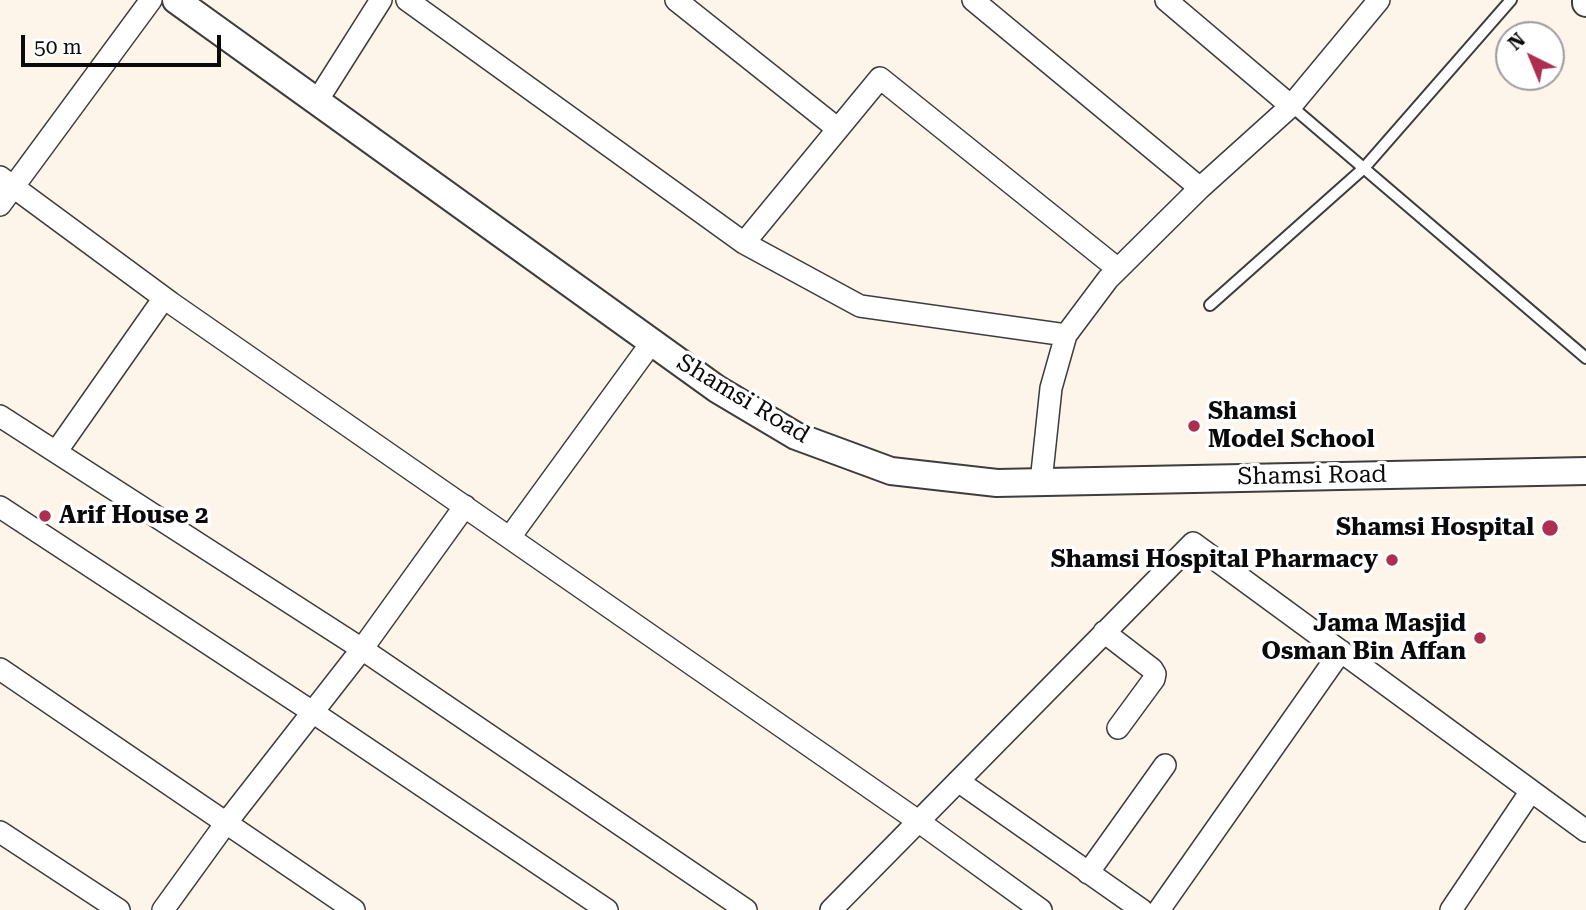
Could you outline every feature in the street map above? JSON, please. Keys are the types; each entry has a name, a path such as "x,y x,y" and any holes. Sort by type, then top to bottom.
{"street":[{"path":"0,205 7,182 151,0"},
{"name":"Shamsi Road","path":"176,0 717,389 796,436 879,467 891,471 997,483 1586,471"},
{"path":"317,101 382,0"},
{"path":"407,0 744,243 860,306 1066,335"},
{"path":"676,0 838,129"},
{"path":"973,0 1200,188"},
{"path":"1166,0 1291,106"},
{"path":"1041,482 1051,388 1066,335 1118,270 1200,188 1291,106 1379,0"},
{"path":"744,243 880,78 1118,270"},
{"path":"7,182 164,298 918,821 1041,910"},
{"path":"56,452 164,298"},
{"path":"510,537 652,342"},
{"path":"0,416 362,649 746,910"},
{"path":"163,910 226,823 362,649 465,506"},
{"path":"0,507 607,910"},
{"path":"835,909 958,780 1194,542 1586,831"},
{"path":"1104,632 1155,674 1154,680 1118,728"},
{"path":"1159,910 1341,651"},
{"path":"0,669 354,910"},
{"path":"1088,873 1165,765"},
{"path":"958,780 1142,910"},
{"path":"1451,910 1531,791"},
{"path":"0,832 119,910"}],"lane":[{"path":"1210,305 1364,168 1511,0"},
{"path":"1291,106 1586,358"}],"place":[{"name":"Shamsi Model School","path":"1194,426"},
{"name":"Arif House 2","path":"45,516"},
{"name":"Shamsi Hospital","path":"1550,528"},
{"name":"Shamsi Hospital Pharmacy","path":"1392,560"},
{"name":"Jama Masjid Osman Bin Affan","path":"1480,638"}]}
